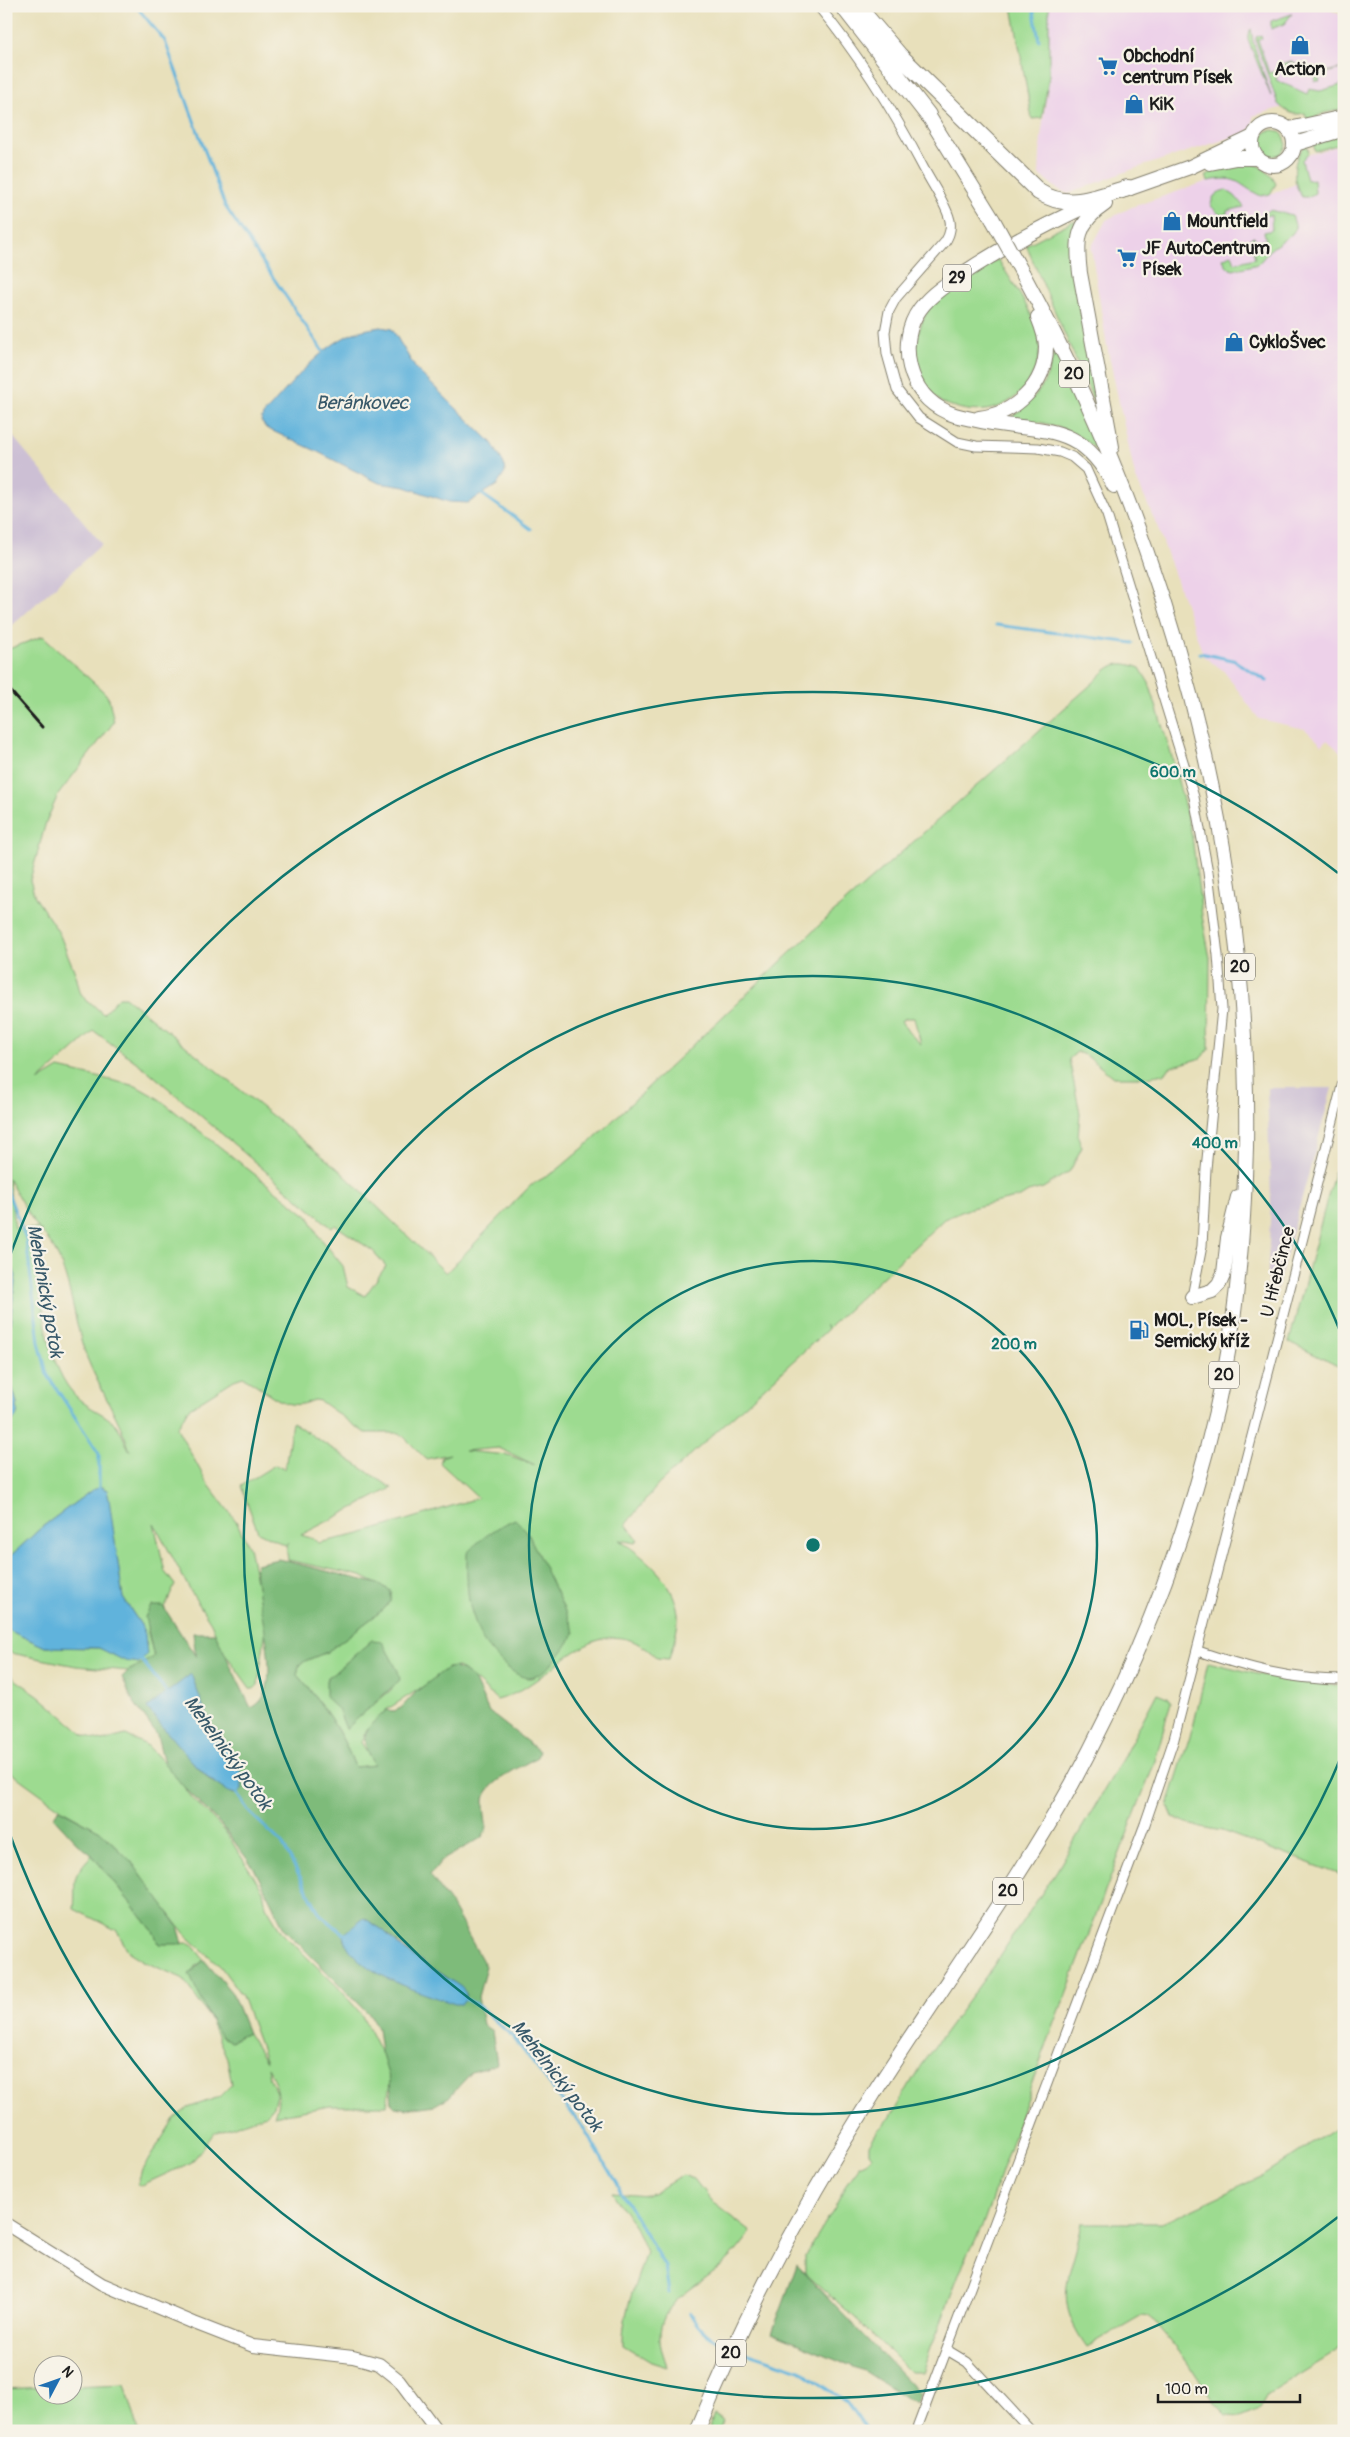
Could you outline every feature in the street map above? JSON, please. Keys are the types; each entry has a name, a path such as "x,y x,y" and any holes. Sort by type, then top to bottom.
{"highway":[{"name":"20","path":"843,6 928,116"},
{"name":"20","path":"856,6 928,116"},
{"path":"856,6 900,56 1039,192 1054,200 1069,202 1128,188"}],"main road":[{"name":"20","path":"696,2431 750,2312 804,2209 847,2136 1052,1819 1097,1737 1126,1676 1154,1609 1185,1520 1209,1442 1225,1367 1235,1307 1245,1167 1244,1015 1236,925 1229,877 1213,794 1188,687 1145,549 1118,477 1075,376 993,220 928,116"},
{"path":"1289,129 1344,117"},
{"path":"1269,123 1280,123 1289,129 1294,144 1292,154 1284,162 1273,165 1258,158 1252,148 1253,137 1259,128 1269,123"},
{"path":"1294,144 1344,129"},
{"name":"29","path":"969,419 957,417 932,404 924,396 914,380 908,357 908,339 913,321 920,309 946,285 994,254 1060,218 1128,188 1190,167 1253,137"},
{"name":"29","path":"1190,167 1236,158 1258,158"},
{"path":"1118,477 1080,273 1078,244 1086,219 1097,209 1128,188"},
{"path":"969,419 990,417 1006,412 1028,395 1038,380 1044,362 1046,347 1044,335 1023,274"},
{"path":"969,419 1058,432 1084,446 1096,458 1113,483 1145,549"},
{"path":"1192,1297 1212,1291 1220,1284 1224,1273 1228,1238 1245,1167"}],"street":[{"path":"818,6 840,33 875,83 949,216 950,232 946,242 896,298 889,311 885,332 887,354 897,390 919,418 957,442 976,446 1038,448 1060,452 1072,457 1086,469 1107,515 1194,797 1208,872 1218,955 1222,1009 1206,1169 1202,1246 1192,1297"},
{"name":"U Hřebčince","path":"916,2431 1145,1824 1174,1739 1198,1652 1344,1078"},
{"path":"1198,1652 1251,1670 1312,1680 1344,1680"},
{"path":"6,2224 102,2284 254,2346 354,2357 379,2364 399,2380 437,2431"},
{"path":"947,2350 967,2362 1031,2431"}],"shaded area":[{"path":"1049,6 1324,6 1344,17 1344,96 1276,109 1253,116 1253,126 1244,136 1242,134 1133,169 1068,194 1056,188 1039,174 1041,136 1049,76"},
{"path":"1344,144 1344,755 1327,740 1322,745 1305,729 1259,719 1223,670 1204,657 1158,528 1135,476 1107,346 1091,248 1106,220 1132,207 1208,181 1228,177 1239,181 1262,196 1270,194 1296,184 1294,171 1296,158"},
{"path":"6,428 102,544 6,631"},
{"path":"1267,1088 1332,1088 1277,1289 1267,1288 1271,1199"}],"green space":[{"path":"1012,6 1049,6 1049,76 1042,118 1032,119"},
{"path":"1292,14 1284,24 1271,29 1271,21"},
{"path":"1251,29 1253,42 1271,96 1248,40 1248,34"},
{"path":"1261,35 1262,38 1258,40 1269,73 1275,71 1278,73 1276,80 1307,94 1309,89 1320,91 1344,84 1344,109 1324,113 1308,121 1305,113 1290,113 1278,104 1256,42 1256,37"},
{"path":"1291,61 1317,74 1344,68 1318,75 1320,81 1314,81 1317,75 1289,62 1286,68 1282,64"},
{"path":"1273,130 1282,134 1286,143 1282,152 1273,156 1264,152 1260,143 1264,134"},
{"path":"1344,134 1344,143 1315,151 1313,143"},
{"path":"1306,145 1309,152 1302,160 1307,180 1314,179 1315,193 1308,197 1302,197 1296,184 1295,170 1298,156"},
{"path":"1250,162 1265,170 1274,180 1276,184 1270,194 1261,196 1232,180 1218,179 1208,181 1206,176 1218,167"},
{"path":"1226,190 1235,196 1244,207 1227,211 1227,214 1220,215 1211,206 1215,195"},
{"path":"1269,210 1292,215 1296,228 1292,234 1272,248 1258,264 1233,270 1226,266 1223,259 1232,254 1235,263 1255,258 1250,238 1254,237 1256,242 1266,239 1264,232 1272,230 1271,215 1263,216"},
{"path":"1073,221 1076,222 1072,259 1098,406 1096,406 1026,245"},
{"path":"998,259 1027,306 1036,326 1040,347 1038,359 1030,380 1016,397 1007,403 988,410 966,410 938,400 929,391 918,370 916,358 919,333 922,321 933,303 960,282"},
{"path":"1054,350 1100,446 1095,449 1077,435 1056,426 1011,418 1029,402 1045,381"},
{"path":"43,636 105,693 109,699 114,722 58,795 46,822 30,880 35,897 59,933 76,975 80,992 87,1002 91,1003 103,1014 119,997 125,997 337,1168 446,1273 531,1185 556,1171 589,1143 826,919 1114,665 1125,664 1140,668 1149,683 1172,757 1192,836 1202,916 1210,958 1209,1049 1201,1058 1171,1067 1163,1074 1147,1077 1113,1077 1087,1056 1077,1052 1069,1059 1080,1113 1078,1137 1082,1147 1070,1171 1043,1188 1028,1192 1020,1197 971,1208 944,1219 837,1320 828,1328 825,1325 828,1329 658,1485 626,1524 638,1540 635,1543 619,1540 648,1562 671,1590 678,1613 678,1625 669,1659 657,1658 635,1642 614,1637 595,1641 575,1652 537,1680 517,1692 497,1700 458,1667 447,1668 438,1677 386,1710 367,1729 361,1742 375,1765 355,1767 331,1718 297,1675 299,1666 305,1661 327,1652 384,1609 391,1601 391,1591 361,1576 288,1560 286,1546 288,1543 285,1545 258,1532 241,1486 275,1465 285,1469 292,1422 392,1488 301,1535 314,1539 318,1543 360,1534 478,1498 440,1463 442,1457 450,1454 426,1459 400,1433 365,1433 320,1401 314,1400 303,1404 285,1402 277,1399 243,1377 234,1380 188,1409 177,1428 206,1481 236,1521 249,1547 266,1629 258,1685 254,1689 250,1688 222,1649 211,1623 191,1592 154,1523 165,1572 175,1585 164,1609 152,1606 147,1629 154,1657 128,1671 76,1666 11,1653 6,1650 6,1629 45,1647 99,1648 110,1653 147,1645 141,1625 123,1598 107,1490 101,1487 92,1490 42,1527 6,1560 6,1427 15,1418 18,1411 6,1367 13,1268 6,1264 6,650","holes":["906,1018 914,1018 921,1044 909,1033 901,1021","94,1031 147,1070 332,1228 335,1225 373,1251 386,1266 365,1296 348,1287 343,1266 318,1235 309,1217 159,1099 136,1086 59,1068 38,1081","8,1178 23,1204 39,1229 15,1228","40,1230 51,1243 59,1258 70,1291 87,1358 121,1427 130,1451 116,1425 73,1393 54,1359 48,1338 41,1293","499,1448 535,1465 508,1455 464,1451","372,1640 392,1689 346,1728 326,1680"]},
{"path":"1344,1136 1344,1369 1289,1342"},
{"path":"515,1519 527,1531 575,1632 552,1664 540,1674 527,1678 520,1676 505,1665 482,1639 470,1606 468,1590 467,1553 490,1533"},
{"path":"278,1559 378,1584 391,1591 391,1601 384,1609 327,1652 305,1661 299,1666 297,1675 331,1718 355,1767 374,1765 365,1740 368,1729 373,1723 387,1710 394,1711 401,1708 417,1691 446,1669 453,1667 474,1679 489,1712 539,1751 537,1757 498,1781 486,1793 484,1804 486,1831 481,1838 441,1861 430,1875 451,1904 486,1967 478,1997 483,2025 492,2031 497,2064 472,2072 449,2097 435,2105 407,2109 395,2107 392,2104 390,2081 381,2052 378,2028 369,2014 285,1930 254,1868 224,1828 183,1786 164,1763 157,1735 131,1698 122,1677 128,1671 154,1657 145,1617 151,1606 163,1606 196,1657 193,1633 215,1633 251,1708 262,1698 268,1683 269,1663 256,1579 256,1564","holes":["191,1675 213,1732 239,1767 242,1789 238,1794 234,1794 211,1781 148,1708","364,1919 389,1935 427,1966 364,1963 352,1951 344,1939"]},
{"path":"372,1640 382,1641 398,1671 400,1680 346,1729 338,1709 326,1698 326,1680"},
{"path":"1208,1662 1270,1677 1344,1686 1344,1876 1222,1831 1192,1825 1173,1817 1168,1805 1194,1723"},
{"path":"6,1669 16,1680 38,1695 84,1735 102,1741 126,1735 148,1746 170,1769 193,1799 225,1831 263,1891 266,1906 283,1934 338,1987 361,2014 384,2059 390,2081 387,2106 330,2106 274,2116 278,2096 277,2091 273,2079 267,2067 269,2078 277,2092 273,2106 266,2115 214,2133 192,2162 140,2186 137,2185 142,2170 174,2119 188,2108 219,2097 232,2084 227,2058 207,2013 182,1978 145,1962 129,1952 116,1930 74,1909 75,1880 79,1870 92,1855 153,1931 159,1944 191,1943 204,1960 195,1967 211,2020 231,2041 248,2033 266,2062 242,1996 221,1967 185,1934 131,1861 100,1831 64,1811 6,1769"},
{"path":"1157,1693 1167,1697 1171,1702 1155,1761 1032,2083 982,2227 960,2271 922,2372 910,2372 862,2324 805,2273 805,2256 835,2207 848,2181 859,2166 866,2163 872,2156 869,2152 869,2145 878,2130 890,2118 921,2065 989,1972 1056,1872 1119,1765"},
{"path":"59,1809 100,1831 131,1861 178,1926 183,1944 159,1944 153,1931 92,1855 77,1843 53,1817"},
{"path":"204,1960 232,1993 248,2033 231,2041 221,2037 189,1974"},
{"path":"1344,2123 1344,2347 1268,2394 1260,2408 1241,2416 1226,2415 1215,2404 1187,2361 1149,2316 1142,2315 1087,2347 1069,2314 1067,2300 1069,2273 1082,2223 1162,2223 1262,2176"},
{"path":"683,2175 694,2179 712,2202 751,2232 728,2260 678,2300 665,2316 661,2326 660,2341 667,2367 651,2362 623,2345 627,2309 646,2252 636,2229 612,2192 646,2195 655,2192"},
{"path":"797,2265 920,2394 916,2404 866,2372 772,2333"},
{"path":"125,2384 139,2431 6,2431 6,2389 32,2388 32,2404 82,2404 82,2386"},
{"path":"714,2415 723,2420 719,2431 708,2431"}],"water":[{"name":"Beránkovec","path":"381,327 392,329 416,369 492,443 504,464 505,473 497,485 468,503 449,502 405,487 379,483 266,428 261,421 263,415 323,352 351,334"},
{"path":"6,1264 13,1268 16,1276 6,1357"},
{"path":"6,1367 18,1411 15,1418 6,1427"},
{"path":"101,1487 107,1490 109,1499 123,1598 145,1634 147,1654 139,1663 125,1661 99,1648 45,1647 6,1629 6,1560 42,1527 92,1490"},
{"path":"191,1674 213,1732 239,1767 242,1789 238,1794 216,1784 203,1772 147,1708"},
{"path":"364,1918 383,1930 404,1950 461,1987 466,1993 462,2004 455,2004 389,1979 372,1970 358,1959 348,1947 344,1934"}],"waterway":[{"path":"136,6 165,41 225,206 326,356"},
{"path":"1033,6 1039,40"},
{"path":"479,492 531,529"},
{"path":"996,625 1133,643"},
{"path":"1200,653 1233,660 1267,681"},
{"name":"Mehelnický potok","path":"6,1188 26,1239 39,1342 47,1374 99,1454 99,1490"},
{"name":"Mehelnický potok","path":"141,1659 169,1695"},
{"name":"Mehelnický potok","path":"235,1791 250,1813 282,1843 320,1914 344,1934 348,1934"},
{"name":"Mehelnický potok","path":"463,1998 480,2007 513,2037 585,2130 665,2267 669,2293"},
{"name":"Mehelnický potok","path":"690,2313 707,2334 717,2342 730,2347"},
{"name":"Mehelnický potok","path":"736,2349 800,2370 847,2402 867,2431"}],"railway":[{"path":"6,686 42,727"}],"place":[{"name":"Action","path":"1300,45"},
{"name":"Obchodní centrum Písek","path":"1108,66"},
{"name":"KiK","path":"1134,104"},
{"name":"Mountfield","path":"1172,221"},
{"name":"JF AutoCentrum Písek","path":"1127,258"},
{"name":"CykloŠvec","path":"1234,342"},
{"name":"MOL, Písek - Semický kříž","path":"1139,1330"}]}
